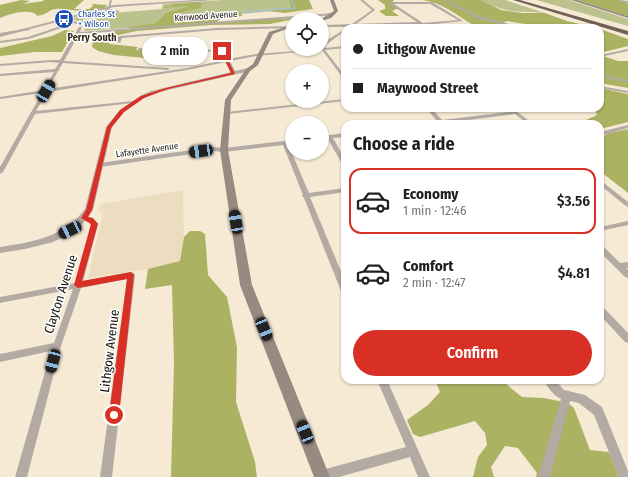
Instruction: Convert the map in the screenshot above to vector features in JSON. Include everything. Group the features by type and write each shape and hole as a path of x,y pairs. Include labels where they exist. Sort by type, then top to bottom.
{"highway":[{"path":"515,0 604,24"},
{"path":"522,0 626,30"},
{"path":"529,0 626,30"},
{"path":"604,24 626,30"}],"main road":[{"path":"329,16 334,14 336,8 332,0"},
{"path":"573,0 628,17"},
{"path":"285,28 271,33 256,65 248,70 228,100 224,150 246,285 322,477"}],"street":[{"path":"107,8 111,0"},
{"path":"0,35 29,29 107,8 164,2 213,0"},
{"path":"353,24 374,10 361,0"},
{"path":"445,0 476,16 507,24"},
{"path":"621,0 628,2"},
{"path":"396,24 422,24 461,21 429,3 391,3 422,24"},
{"path":"107,8 118,12"},
{"name":"Kenwood Avenue","path":"78,33 334,14"},
{"path":"1,170 82,25 65,19"},
{"path":"0,42 37,35 68,24"},
{"path":"329,26 341,25"},
{"path":"119,42 120,37 217,29 285,28"},
{"path":"0,35 29,29"},
{"path":"23,30 37,35"},
{"path":"329,40 341,32"},
{"path":"329,49 341,47"},
{"path":"139,49 222,51 226,61 234,73"},
{"path":"604,55 628,50"},
{"path":"0,98 180,70 261,55 285,53"},
{"path":"329,56 341,73"},
{"path":"0,65 52,61 180,70"},
{"path":"0,76 58,70"},
{"path":"0,250 37,244 53,239 70,230 84,218 89,210 109,127 118,115 133,102 153,92 248,70"},
{"path":"604,77 628,81"},
{"path":"604,87 628,90"},
{"path":"227,113 341,100"},
{"path":"33,113 133,102"},
{"path":"432,112 439,120"},
{"path":"462,120 516,112 526,120"},
{"path":"604,133 628,126"},
{"path":"341,136 330,137 341,157"},
{"name":"Lafayette Avenue","path":"100,166 213,149 224,150 285,142"},
{"path":"294,160 305,196 341,282"},
{"path":"604,185 628,205"},
{"path":"305,196 341,191"},
{"name":"Clayton Avenue","path":"21,477 57,346 78,285 94,224 91,220 84,218"},
{"path":"604,228 628,223"},
{"path":"604,252 628,275"},
{"path":"619,266 628,264"},
{"name":"Lithgow Avenue","path":"78,285 131,275 106,477"},
{"path":"0,300 78,285"},
{"path":"604,313 628,339"},
{"path":"0,358 57,346"},
{"path":"384,384 424,477"},
{"path":"552,384 556,390 566,397 581,399 598,411 625,477"},
{"path":"544,477 566,397"},
{"path":"322,477 412,451"}],"shaded area":[{"path":"183,190 184,237 180,261 148,269 88,278 103,212 98,213 100,204"}],"green space":[{"path":"21,0 30,1 23,4 44,1 43,0 84,0 74,9 89,9 93,6 92,4 107,5 103,9 90,12 56,9 36,16 37,15 33,13 24,12 14,13 0,18 0,5"},
{"path":"222,0 309,0 312,8 216,16 217,22 84,31 87,24 71,19 105,10 113,13 162,9 163,4"},
{"path":"290,0 309,0 313,9 285,13 268,11 291,8"},
{"path":"378,0 394,0 391,4 398,8 392,11 399,16 386,16 379,11 385,9 385,5"},
{"path":"422,0 481,0 501,10 523,13 545,13 580,24 525,24 507,21 501,24 472,24 455,13 429,1"},
{"path":"481,0 505,0 545,13 505,10"},
{"path":"536,0 569,0 628,19 628,26"},
{"path":"577,0 619,0 628,3 628,16"},
{"path":"201,3 201,8 180,13 179,16 192,22 202,20 202,17 241,13 242,16 221,18 217,22 285,18 285,21 270,24 211,25 137,31 109,37 108,42 110,44 138,47 136,50 148,50 145,54 165,57 160,61 114,55 98,51 92,47 93,40 107,33 127,29 165,27 127,28 153,24 159,21 166,13 191,6 161,8 172,4"},
{"path":"65,30 74,31 62,52 35,52 0,56 0,48 52,36"},
{"path":"604,30 628,39 628,46 604,52"},
{"path":"604,56 618,61 628,61 628,88 604,84"},
{"path":"604,89 628,94 628,122 604,128 604,120 586,120 597,115 596,112 604,112"},
{"path":"628,129 628,193 604,174 604,136 609,133"},
{"path":"190,231 200,231 205,234 208,275 227,297 237,347 236,402 255,462 257,477 171,477 174,362 172,285 145,289 148,269 180,261 184,237"},
{"path":"437,384 506,384 522,397 544,398 568,403 574,408 590,450 609,452 619,477 536,477 537,473 518,448 505,446 491,467 494,477 473,477 478,457 487,445 485,433 475,421 420,437 413,434 407,420 428,405 440,392"}],"waterway":[{"path":"244,12 295,8 292,0"}],"place":[{"name":"Charles St + Wilson","path":"64,19"}],"district":[{"name":"Perry South","path":"92,37"}],"route":[{"path":"114,415 131,275 78,285 94,224 91,220 84,218 89,210 109,127 122,111 133,102 153,92 234,73 226,61 222,51"}]}
